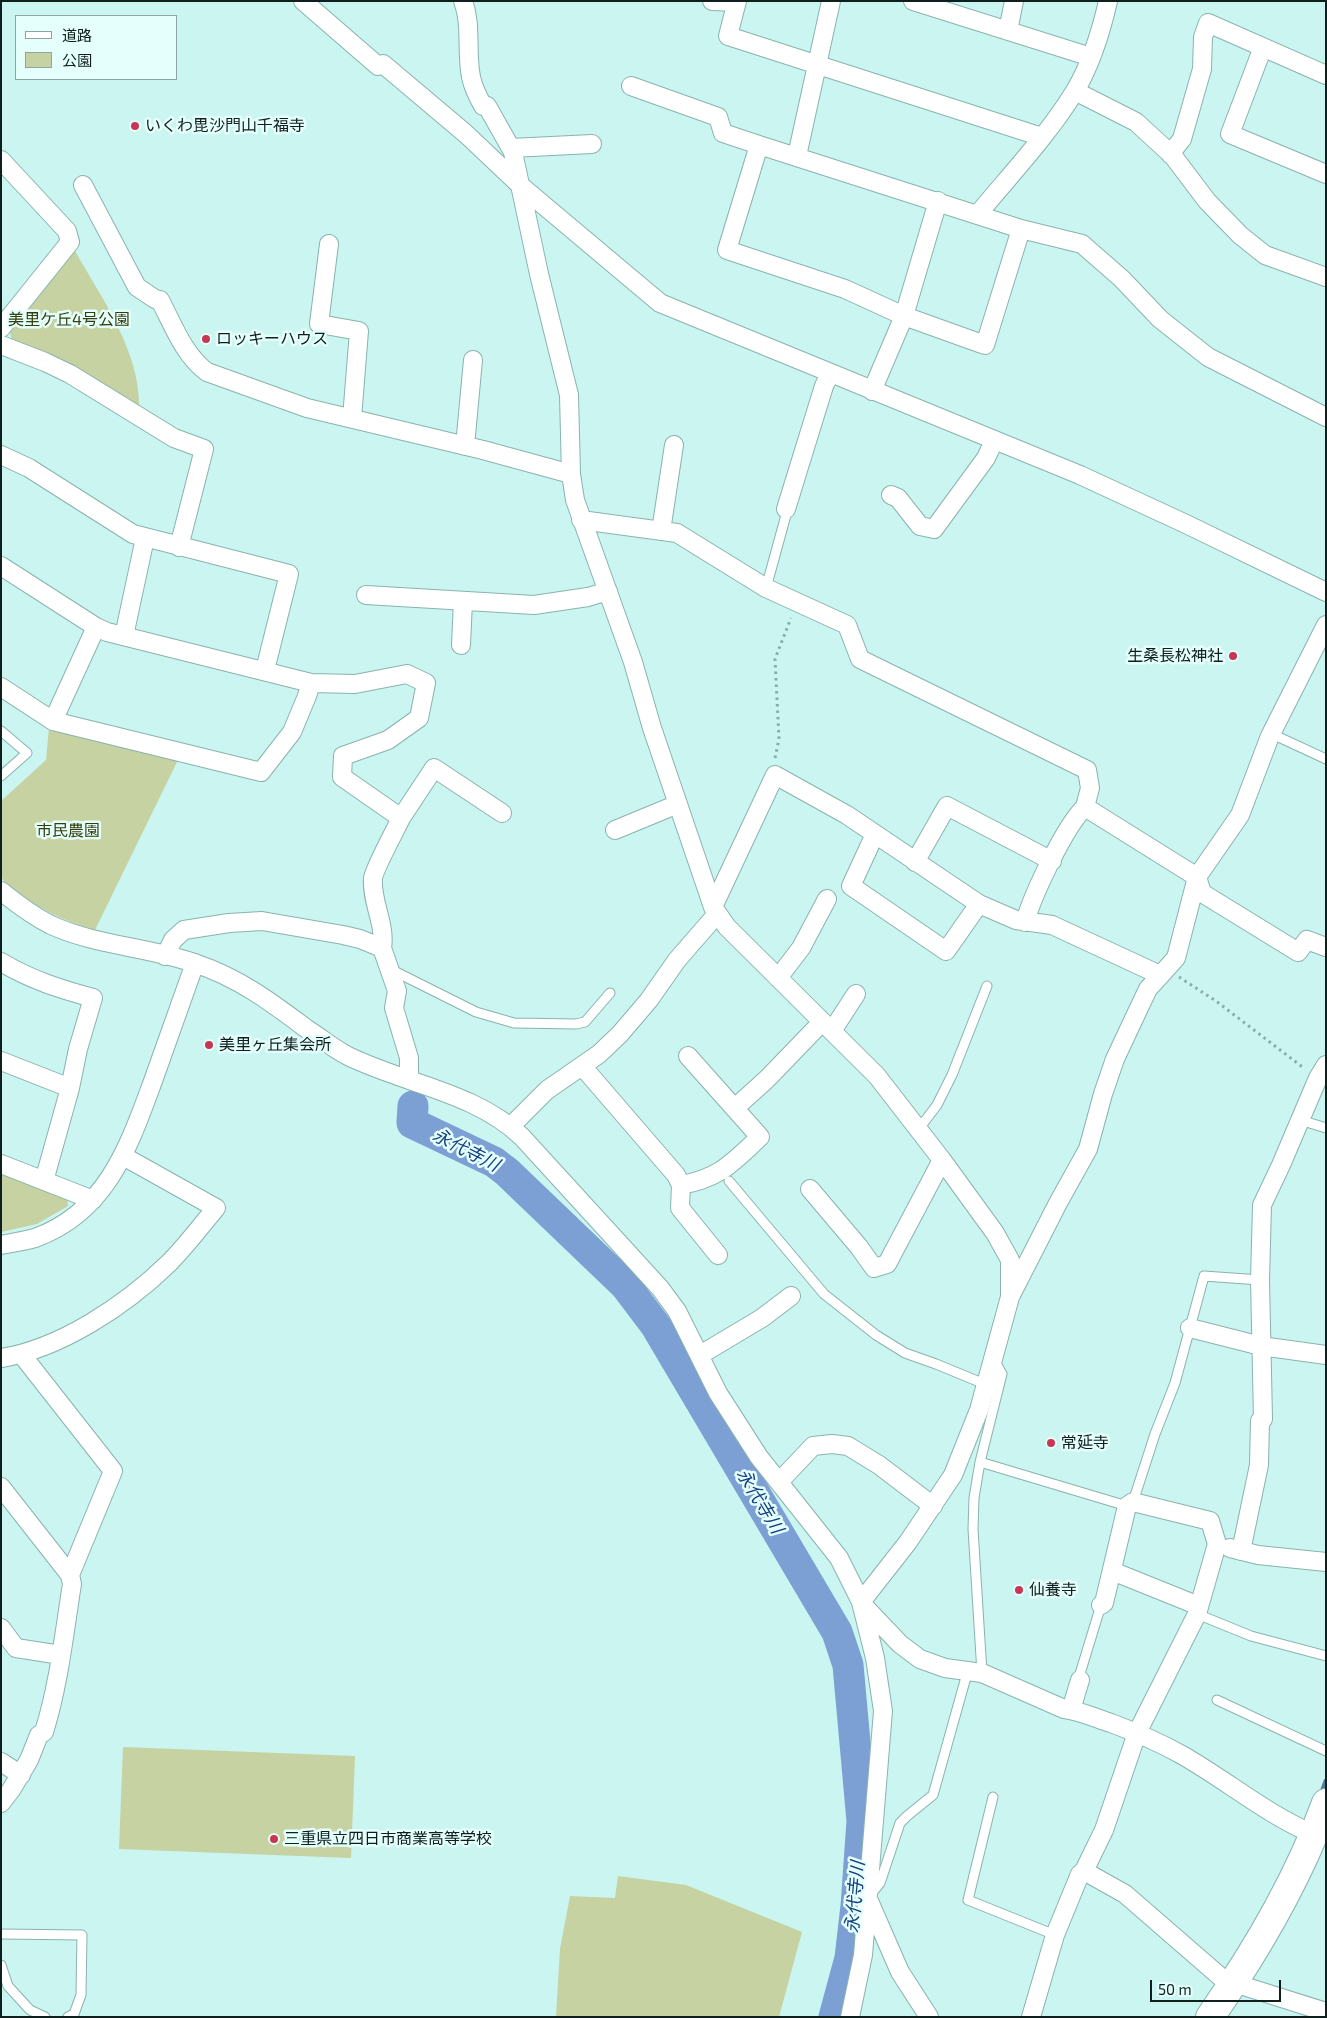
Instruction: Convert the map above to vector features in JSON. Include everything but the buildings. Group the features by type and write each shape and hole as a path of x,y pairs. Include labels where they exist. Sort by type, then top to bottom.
{"main road":[{"path":"1210,2017 1227,1982 1294,1880 1326,1803"}],"street":[{"path":"303,1 378,66 383,64 466,134 522,187 660,303 1089,479 1326,592"},
{"path":"712,1 737,2 728,36 1042,137"},
{"path":"797,156 831,1"},
{"path":"1008,31 1014,1"},
{"path":"978,214 1042,137 1075,91 1091,57 1108,1"},
{"path":"466,2 468,55 473,87 483,106 487,106 511,148 522,187 540,274 569,394 571,474 574,500 633,662 652,728 715,910 727,927 877,1076 942,1160 996,1234 1010,1260 1010,1296"},
{"path":"921,2 1091,57"},
{"path":"1170,154 1182,138 1202,69 1203,37 1208,23 1326,74"},
{"path":"1263,47 1230,134 1326,174"},
{"path":"632,86 718,117 723,133 1021,229 1082,244 1122,280 1160,320 1208,356 1326,417"},
{"path":"1075,91 1136,122 1170,154 1207,201 1240,235 1265,255 1326,277"},
{"path":"511,148 592,144"},
{"path":"759,145 727,250 845,289 904,316 985,345 1021,229"},
{"path":"1,328 70,242 67,231 3,165"},
{"path":"83,185 137,287 155,299 160,300 188,354 197,365 207,372 307,408 466,446 571,474"},
{"path":"872,391 904,316 938,201"},
{"path":"330,244 319,324 359,332 352,418"},
{"path":"1,346 70,374 174,438 204,449 179,547"},
{"path":"466,446 473,360"},
{"path":"786,509 824,386 830,374"},
{"path":"891,495 898,498 920,526 934,529 986,458 994,441"},
{"path":"661,531 674,445"},
{"path":"1,455 29,468 133,534 289,574 265,670"},
{"path":"581,520 677,534 766,588 847,624 860,659 1087,770 1090,788 1085,807 1076,816 1052,861 1030,906 1026,922"},
{"path":"124,636 146,538"},
{"path":"1,566 96,628 124,636 265,670 310,683 355,684 407,674 426,684 419,718 388,740 343,756 342,777 401,818"},
{"path":"366,595 534,605 608,591"},
{"path":"461,645 463,602"},
{"path":"861,1602 908,1542 956,1467 987,1385 1010,1296 1088,1149 1115,1059 1148,989 1176,958 1197,877 1240,815 1272,734 1326,625"},
{"path":"53,721 96,628"},
{"path":"1,687 53,721 261,772 292,732 307,696 310,683"},
{"path":"408,1080 409,1058 394,1008 398,992 382,948 382,925 374,887 374,876 401,818 434,768 502,813"},
{"path":"511,1126 547,1090 599,1054 620,1034 648,1000 715,910 775,776 839,810 979,904 1016,920 1052,925 1160,975"},
{"path":"615,830 678,804"},
{"path":"916,862 947,806 1052,861"},
{"path":"1085,807 1197,877 1202,893 1298,952 1307,940 1326,948"},
{"path":"875,834 851,886 946,951 979,904"},
{"path":"1,891 24,909 52,925 89,938 195,963 222,973 257,992 346,1055 476,1105 511,1126 660,1288 677,1311 718,1393 759,1457 839,1558 861,1602 875,1658 883,1711 863,1955 850,2017"},
{"path":"778,978 801,948 826,899"},
{"path":"165,956 173,940 184,930 229,923 262,921 343,934 382,948"},
{"path":"1,962 24,976 53,987 93,998 44,1181"},
{"path":"1,1245 34,1238 74,1216 93,1200 108,1182 134,1133 195,963"},
{"path":"736,1107 827,1027 856,994"},
{"path":"681,1185 701,1182 726,1168 760,1137 736,1107 688,1056"},
{"path":"1,1061 70,1088"},
{"path":"582,1066 676,1175 681,1185 680,1208 718,1255"},
{"path":"1241,1551 1259,1465 1260,1421 1263,1419 1260,1280 1262,1205 1322,1072"},
{"path":"1,1358 22,1355 81,1328 139,1290 182,1250 216,1208 123,1156"},
{"path":"810,1189 859,1247 874,1268 887,1264 942,1160"},
{"path":"1,1164 93,1200"},
{"path":"700,1356 762,1318 790,1296"},
{"path":"1190,1328 1261,1346 1326,1355"},
{"path":"22,1355 112,1471 70,1575"},
{"path":"779,1482 813,1446 832,1444 848,1446 879,1465 932,1506"},
{"path":"1,1487 70,1575 72,1584 53,1700 44,1732 39,1735 20,1775 1,1803"},
{"path":"1031,2017 1055,1935 1080,1874 1084,1871 1104,1830 1137,1733 1198,1610 1217,1544 1210,1521 1130,1504 1104,1603 1101,1605"},
{"path":"1217,1544 1258,1555 1326,1562"},
{"path":"1112,1571 1198,1610"},
{"path":"861,1602 900,1644 912,1654 935,1666 975,1672 1064,1709 1078,1711 1137,1733 1183,1755 1243,1795 1299,1828 1313,1834"},
{"path":"1,1628 16,1648 61,1655"},
{"path":"1071,1710 1080,1680"},
{"path":"1,1762 20,1775"},
{"path":"1084,1871 1125,1894 1227,1982 1326,2012"},
{"path":"868,1898 900,1972 929,2017"}],"lane":[{"path":"766,588 786,509"},
{"path":"1,731 28,753 1,776"},
{"path":"1272,734 1326,759"},
{"path":"390,968 476,1012 514,1023 576,1024 585,1022 610,993"},
{"path":"918,1130 937,1105 952,1075 987,986"},
{"path":"1300,1120 1326,1128"},
{"path":"729,1182 824,1294 861,1323 905,1353 987,1385"},
{"path":"980,1462 1130,1504 1175,1383 1204,1276 1260,1280"},
{"path":"868,1898 880,1883 900,1823 933,1795 975,1672 974,1498 980,1462 1002,1374 994,1360"},
{"path":"1080,1680 1079,1677 1101,1605"},
{"path":"1198,1610 1251,1636 1326,1656"},
{"path":"1217,1700 1325,1750"},
{"path":"993,1796 968,1900 1055,1935"},
{"path":"1,1934 82,1936 81,1995 74,2014 68,2017"},
{"path":"1,1965 8,1986 30,2010 45,2017"}],"path":[{"path":"775,776 772,765 777,753 778,739 775,659 797,601"},
{"path":"1178,977 1322,1072"}],"green space":[{"name":"美里ケ丘4号公園","path":"75,251 107,306 126,345 138,385 139,406 75,368 12,341 10,332"},
{"name":"市民農園","path":"49,728 178,760 95,930 45,910 22,896 1,878 1,801 46,760"},
{"path":"1,1171 67,1197 68,1206 37,1224 1,1232"},
{"path":"123,1747 355,1756 351,1858 119,1849"},
{"path":"618,1876 686,1885 802,1932 779,2017 556,2017 560,1949 570,1896 615,1898"}],"waterway":[{"name":"永代寺川","path":"413,1106 412,1123 494,1162 507,1172 625,1285 656,1326 837,1632 848,1665 862,1821 850,1958 834,2017"},
{"path":"1321,1795 1326,1781"}],"place":[{"name":"いくわ毘沙門山千福寺","path":"135,126"},
{"name":"ロッキーハウス","path":"206,339"},
{"name":"生桑長松神社","path":"1233,656"},
{"name":"美里ヶ丘集会所","path":"209,1045"},
{"name":"常延寺","path":"1051,1443"},
{"name":"仙養寺","path":"1019,1590"},
{"name":"三重県立四日市商業高等学校","path":"274,1839"}]}
